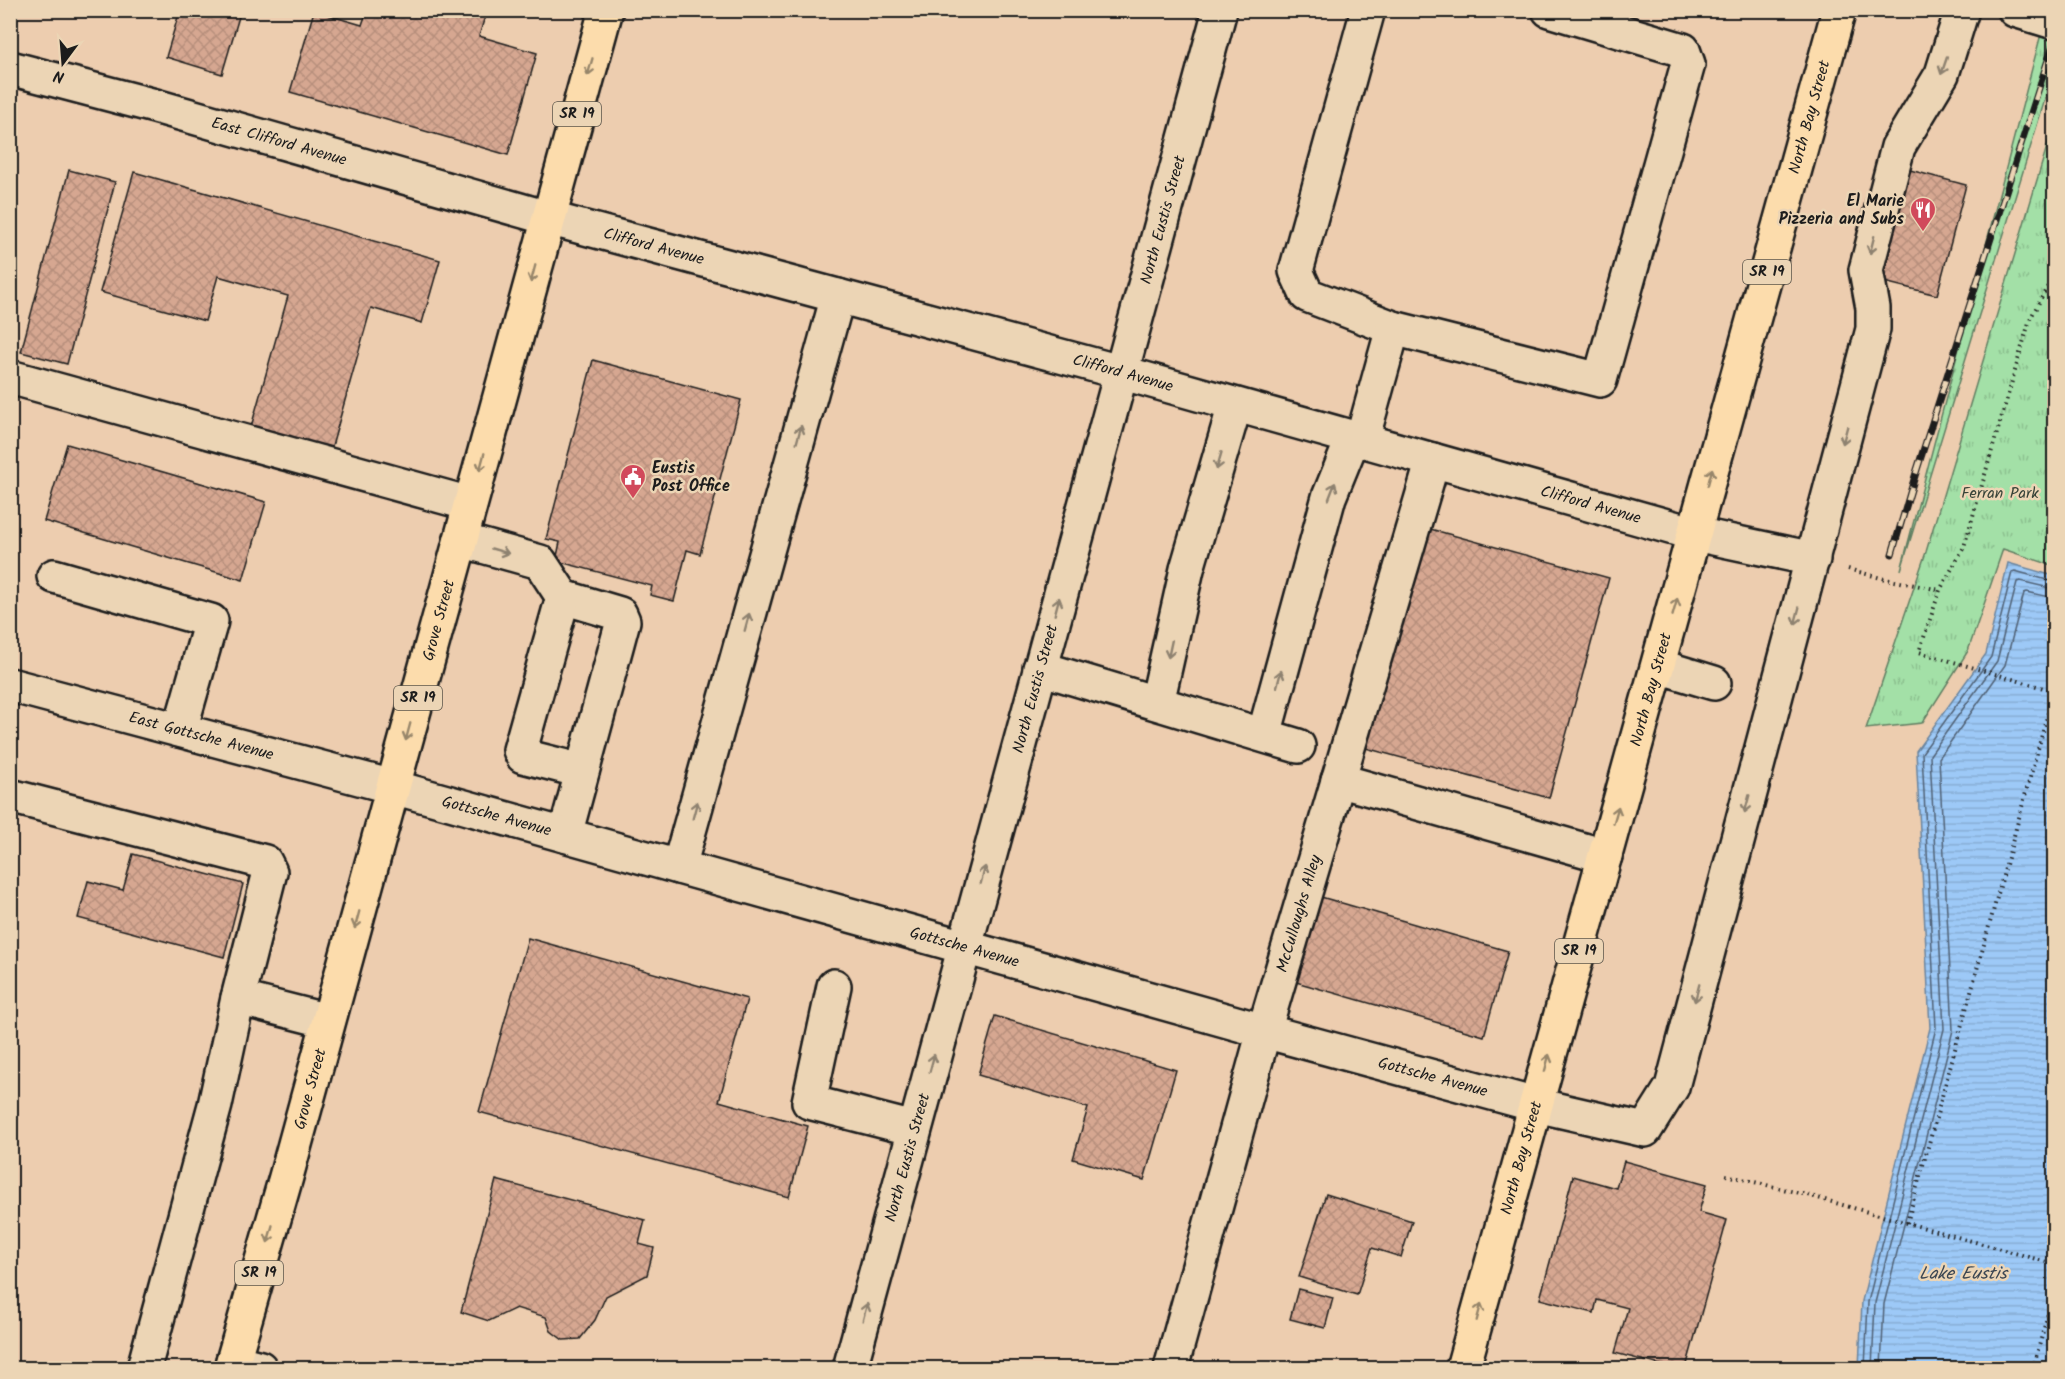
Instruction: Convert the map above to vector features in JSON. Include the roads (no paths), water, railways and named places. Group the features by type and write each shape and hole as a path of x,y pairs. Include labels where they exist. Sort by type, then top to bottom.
{"main road":[{"name":"Grove Street","path":"241,1366 328,1021 606,10"},
{"name":"North Bay Street","path":"1463,1368 1839,10"}],"street":[{"name":"North Eustis Street","path":"850,1368 1220,10"},
{"path":"1368,10 1296,271 1307,295 1393,328 1600,380 1688,64 1683,50 1548,10"},
{"path":"1812,559 1873,329 1873,308 1866,270 1898,147 1942,74 1962,10"},
{"path":"2015,10 2055,22"},
{"name":"East Clifford Avenue","path":"10,68 155,106 548,218"},
{"name":"Clifford Avenue","path":"548,218 1120,372 1695,534 1812,559"},
{"path":"680,867 838,296"},
{"path":"1264,735 1329,497 1358,439 1393,328"},
{"path":"10,377 470,504"},
{"path":"1157,703 1188,569 1235,405"},
{"name":"McCulloughs Alley","path":"1171,1368 1263,1031 1433,460"},
{"path":"461,540 540,562 563,597 620,614 623,621 565,835"},
{"name":"Gottsche Avenue","path":"393,787 1263,1031 1536,1105 1645,1130 1672,1087 1812,559"},
{"path":"54,576 211,621 180,730"},
{"path":"563,597 520,750 523,756 582,771"},
{"path":"1658,666 1714,683"},
{"path":"1040,668 1298,746"},
{"name":"East Gottsche Avenue","path":"10,685 393,787"},
{"path":"1338,780 1605,856"},
{"path":"10,796 265,862 270,872 238,999 215,1106 144,1368"},
{"path":"834,986 809,1102 914,1129"},
{"path":"238,999 328,1021"}],"water":[{"name":"Lake Eustis","path":"2008,563 2054,576 2054,1368 1859,1368 1862,1301 1930,1028 1916,751 1986,654"}],"railway":[{"path":"1892,554 2054,41"}],"place":[{"name":"El Marie Pizzeria and Subs","path":"1923,233"},
{"name":"Eustis Post Office","path":"633,500"}],"park label":[{"name":"Ferran Park","path":"2000,493"}]}
